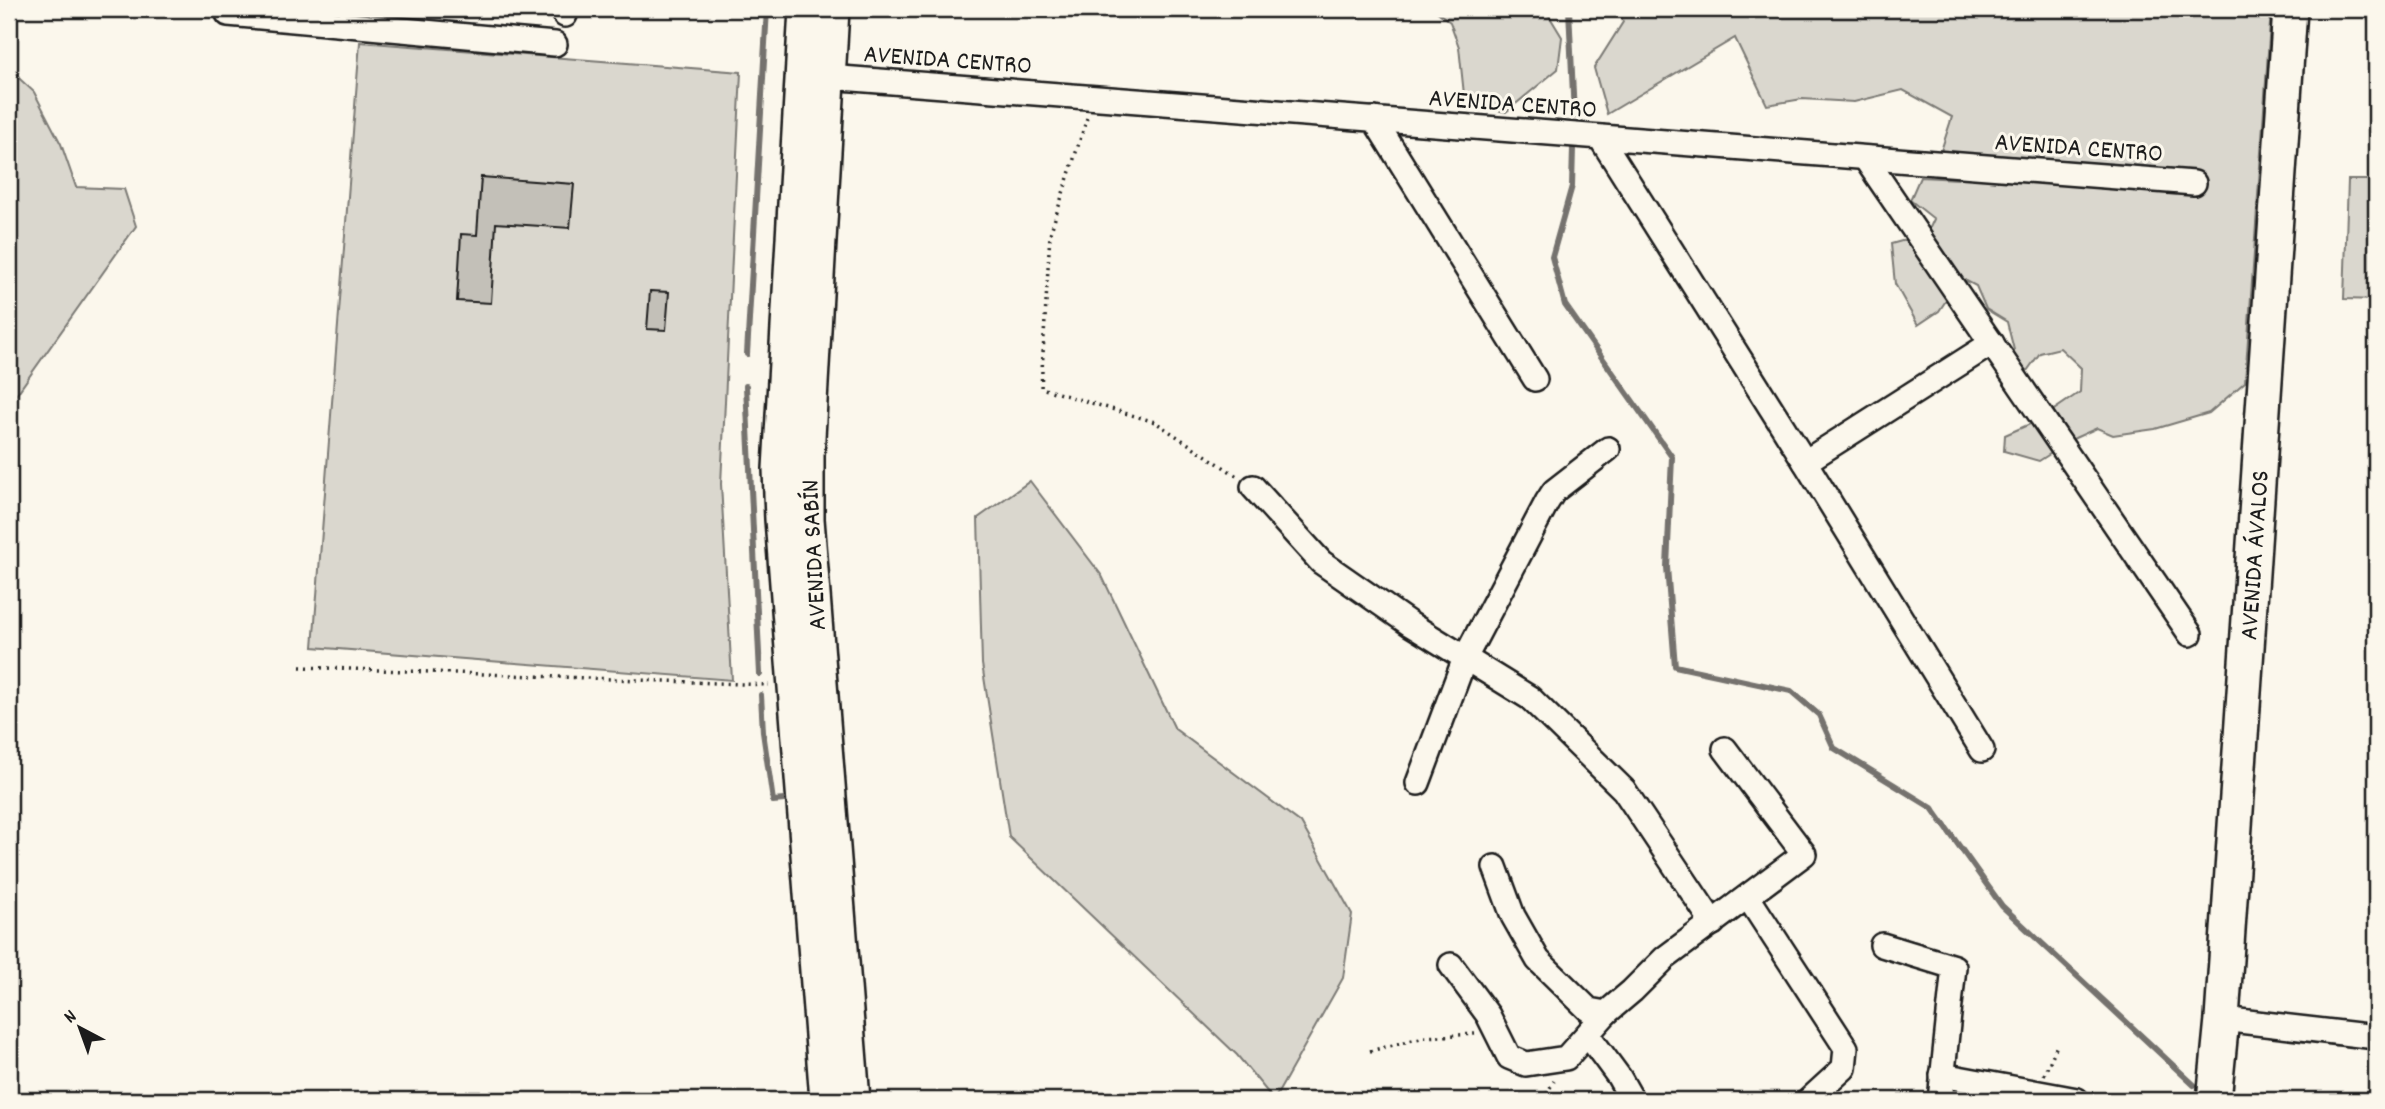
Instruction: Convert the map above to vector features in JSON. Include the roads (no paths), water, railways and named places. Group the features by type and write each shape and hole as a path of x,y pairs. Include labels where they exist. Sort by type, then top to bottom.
{"main road":[{"name":"AVENIDA SABÍN","path":"806,9 780,469 827,1100"},
{"name":"AVENIDA SABÍN","path":"832,9 807,455 807,519 853,1100"},
{"name":"AVENIDA ÁVALOS","path":"2214,1100 2222,1019 2290,9"}],"street":[{"path":"228,12 388,18 555,44"},
{"name":"AVENIDA CENTRO","path":"828,77 2194,183"},
{"path":"1374,119 1535,379"},
{"path":"1600,137 1805,462 1982,751"},
{"path":"1865,158 2190,634"},
{"path":"1805,462 1992,343"},
{"path":"1418,783 1465,658 1554,491 1608,449"},
{"path":"1253,487 1321,562 1410,624 1530,698 1624,790 1713,923"},
{"path":"1451,965 1488,1015 1509,1057 1525,1064 1566,1058 1606,1013 1665,958 1804,854 1725,749"},
{"path":"1495,867 1513,916 1538,960 1589,1010 1606,1013"},
{"path":"1748,897 1846,1048 1843,1068 1809,1100"},
{"path":"1882,945 1954,967 1940,1100"},
{"path":"2222,1019 2376,1037"},
{"path":"1588,1035 1619,1077 1632,1100"},
{"path":"1942,1075 2077,1100"}],"waterway":[{"path":"747,354 767,9"},
{"path":"1569,9 1574,116"},
{"path":"1573,148 1572,186 1552,257 1565,305 1672,457 1667,567 1675,666 1791,691 1819,715 1834,748 1932,808 2002,906 2194,1085"},
{"path":"746,386 760,674"},
{"path":"761,695 763,732 773,801 784,800"}]}
